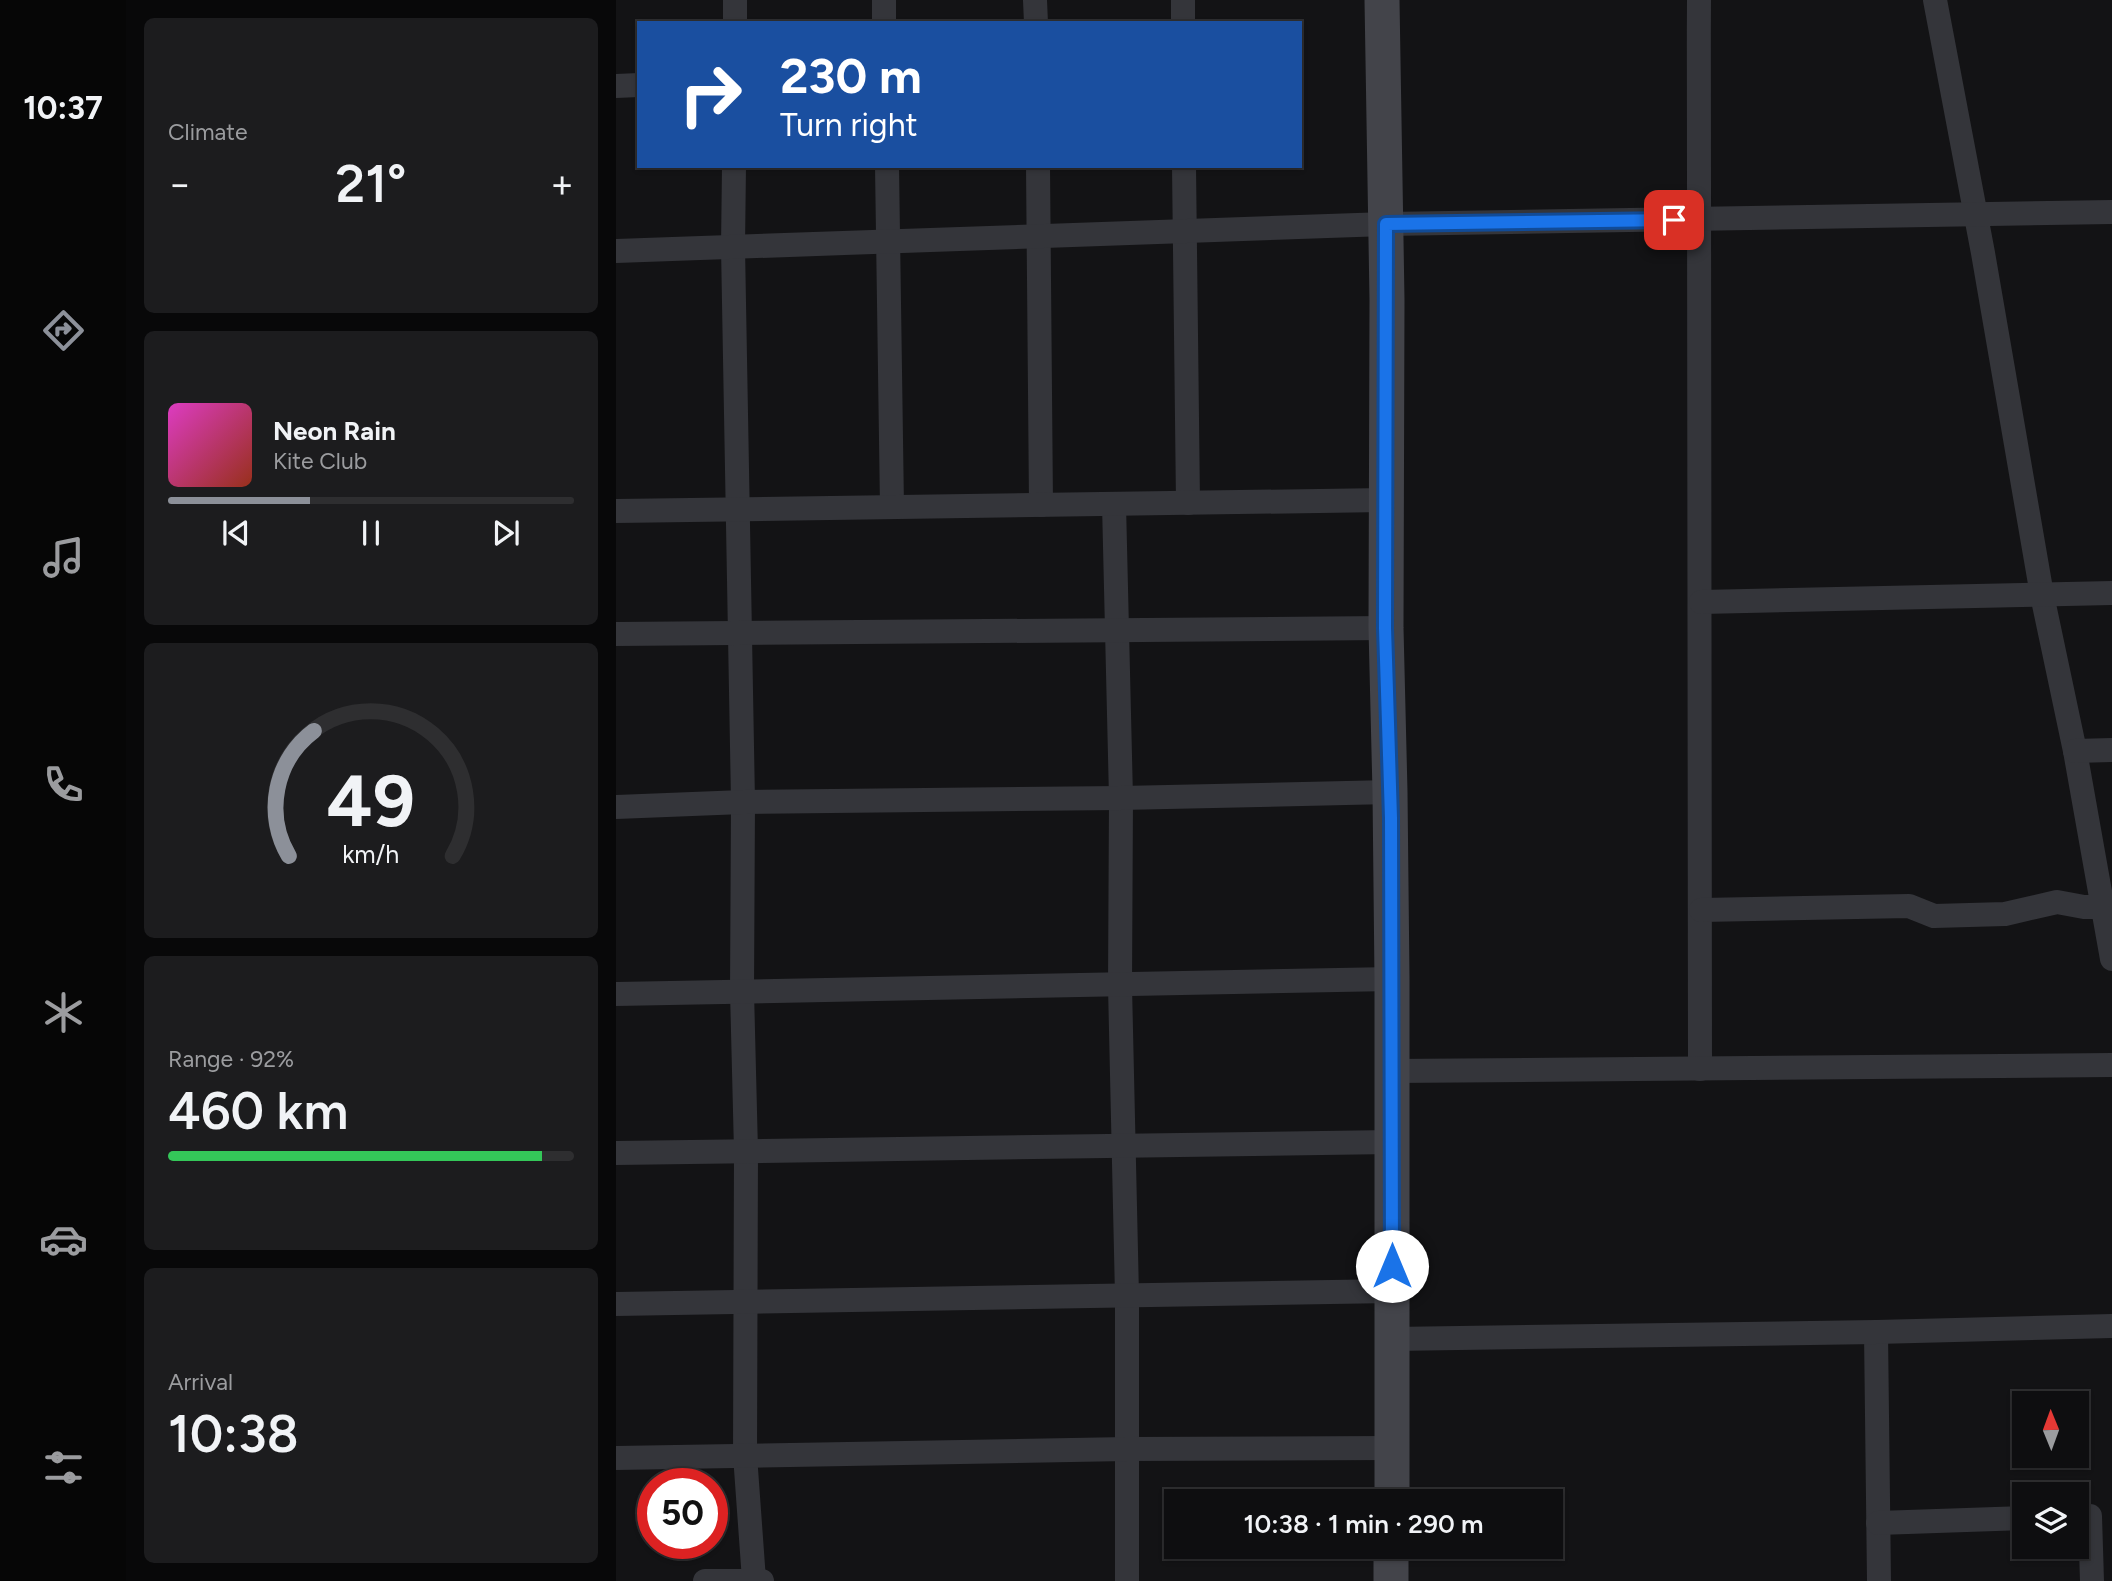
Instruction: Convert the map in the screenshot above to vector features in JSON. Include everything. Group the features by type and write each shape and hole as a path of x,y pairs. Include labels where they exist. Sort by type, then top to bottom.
{"main road":[{"path":"1382,0 1386,224 1385,628 1392,979 1392,1489"},
{"path":"1391,1559 1391,1581"}],"street":[{"path":"735,0 735,21"},
{"path":"884,0 884,21"},
{"path":"1035,0 1036,21"},
{"path":"1183,0 1183,21"},
{"path":"1699,0 1700,1069"},
{"path":"1935,0 1983,253 2042,595 2107,907 2112,959"},
{"path":"616,86 637,85"},
{"path":"734,168 746,1151 745,1455 754,1580"},
{"path":"887,168 892,507"},
{"path":"1038,168 1041,505"},
{"path":"1184,168 1188,503"},
{"path":"616,251 1386,224 2112,212"},
{"path":"616,511 1385,500"},
{"path":"1114,504 1121,798 1120,986 1127,1296 1127,1581"},
{"path":"1701,602 2112,593"},
{"path":"616,634 1385,628"},
{"path":"2075,751 2112,750"},
{"path":"616,807 743,802 1390,792"},
{"path":"1701,910 1909,906 1934,916 2005,914 2057,902 2107,907"},
{"path":"616,994 1392,979"},
{"path":"1392,1070 2112,1065"},
{"path":"616,1153 1392,1142"},
{"path":"616,1304 1392,1291"},
{"path":"1392,1339 2112,1326"},
{"path":"1876,1332 1879,1581"},
{"path":"616,1458 1127,1449 1392,1448"},
{"path":"2092,1581 2093,1516"},
{"path":"1878,1523 2012,1518"},
{"path":"705,1581 762,1581"}],"route":[{"path":"1392,1266 1391,818 1385,628 1386,224 1674,220"}]}
